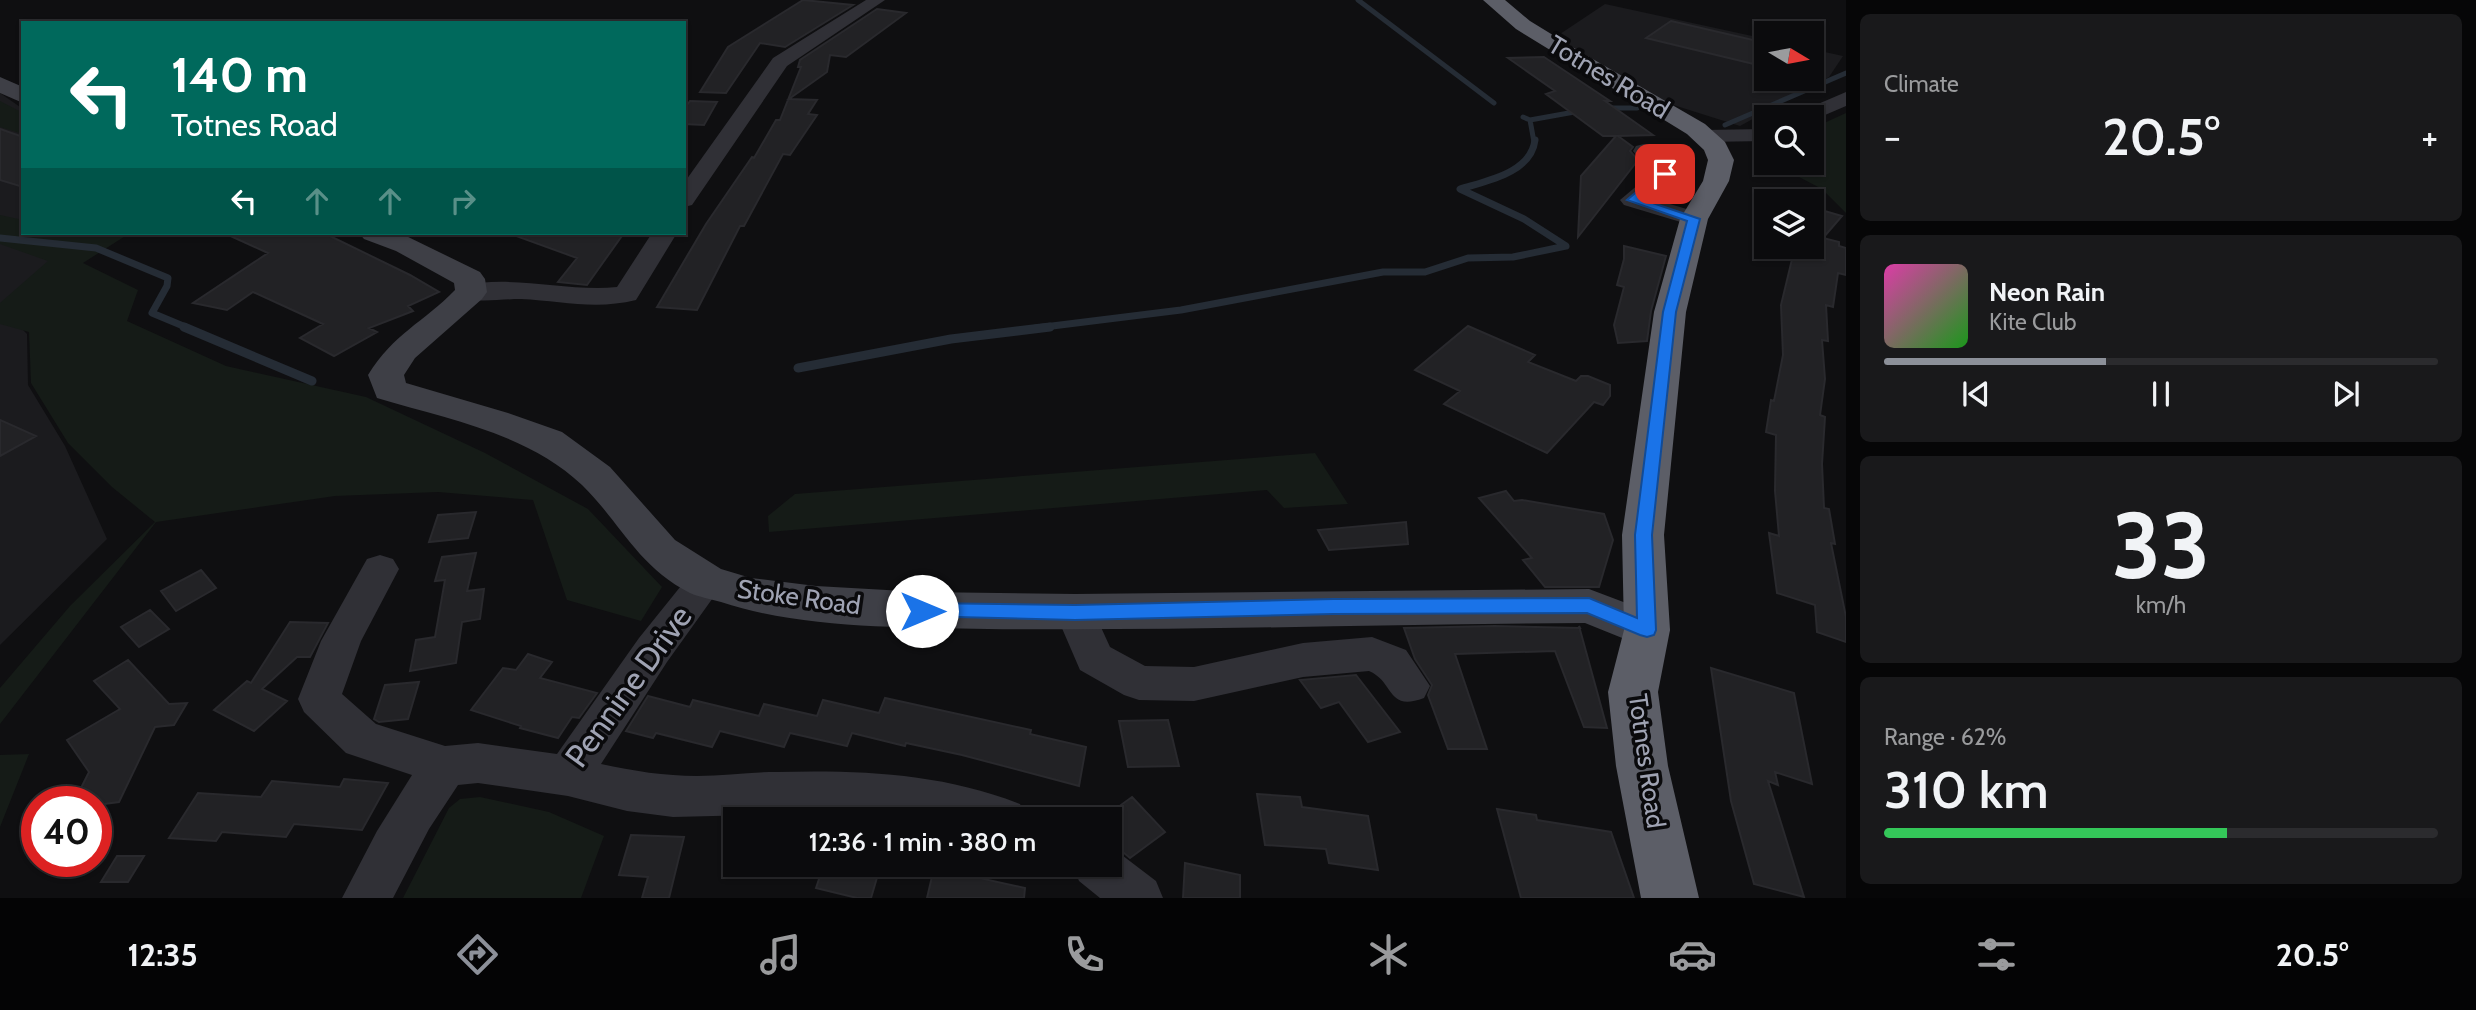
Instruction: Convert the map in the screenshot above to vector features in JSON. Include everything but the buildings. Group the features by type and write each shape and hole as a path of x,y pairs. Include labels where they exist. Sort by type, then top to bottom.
{"highway":[{"name":"Totnes Road","path":"1493,0 1524,25 1571,56 1704,136 1716,147 1721,160 1716,181 1694,219 1670,312 1643,535 1647,630 1633,692 1642,766 1670,898"}],"street":[{"path":"686,198 780,62 877,0"},
{"path":"0,84 21,95"},
{"path":"1824,107 1846,97"},
{"path":"1704,136 1754,135"},
{"path":"1644,151 1665,174 1632,200 1694,219"},
{"path":"379,235 406,245 469,279 471,292 522,291 590,298 626,294 663,235"},
{"name":"Stoke Road","path":"471,292 458,307 420,334 393,360 386,375 390,390 495,421 549,441 596,476 660,551 706,581 751,595 922,611 1075,612 1589,606 1647,630"},
{"path":"367,898 422,796 445,766 362,740 319,699 341,641 380,569"},
{"name":"Pennine Drive","path":"445,766 478,763 568,776 653,650 706,581"},
{"path":"1075,612 1096,659 1139,683 1194,684 1303,660 1372,654 1391,662 1409,686"},
{"path":"568,776 622,790 687,797 768,793 883,793 961,807"},
{"path":"1112,877 1138,898"}],"shaded area":[{"path":"1605,4 1754,36 1754,91 1804,91 1778,105 1754,105 1754,118 1740,126 1667,103 1554,38"},
{"path":"1824,52 1843,56 1829,77 1824,80"},
{"path":"0,93 21,108 21,235 104,235 9,316 27,334 28,385 65,446 107,539 0,645"},
{"path":"0,101 21,112 21,133 0,127"},
{"path":"1846,113 1846,213 1824,189 1795,175 1824,175 1824,123"},
{"path":"0,215 21,220 21,235 127,235 83,263 138,290 127,321 226,366 366,397 485,453 588,509 662,587 641,621 567,600 533,500 438,492 335,496 156,522 0,724 0,688 70,606 155,522 112,487 68,443 31,383 29,332 0,324 0,303 48,261 0,244"},
{"path":"1315,453 1348,504 1284,508 1267,490 769,532 768,516 795,494"},
{"path":"29,754 0,827 0,755"},
{"path":"480,797 549,812 604,836 581,898 403,898 449,808 460,799"}],"waterway":[{"path":"1358,0 1494,103"},
{"path":"1725,125 1846,73"},
{"path":"1604,108 1637,108"},
{"path":"1530,120 1580,111"},
{"path":"1523,117 1530,120"},
{"path":"1530,120 1534,142"},
{"path":"1036,328 1181,310 1383,272 1425,272 1468,258 1513,257 1566,246 1524,219 1460,189 1494,179 1516,168 1532,151 1535,140"},
{"path":"0,238 96,248 168,278 167,286 152,313 188,328"},
{"path":"184,327 312,381"},
{"path":"798,368 951,339 1050,327"}],"route":[{"path":"922,611 1075,612 1589,606 1647,630 1643,535 1670,312 1694,219 1632,200 1665,174"}]}
